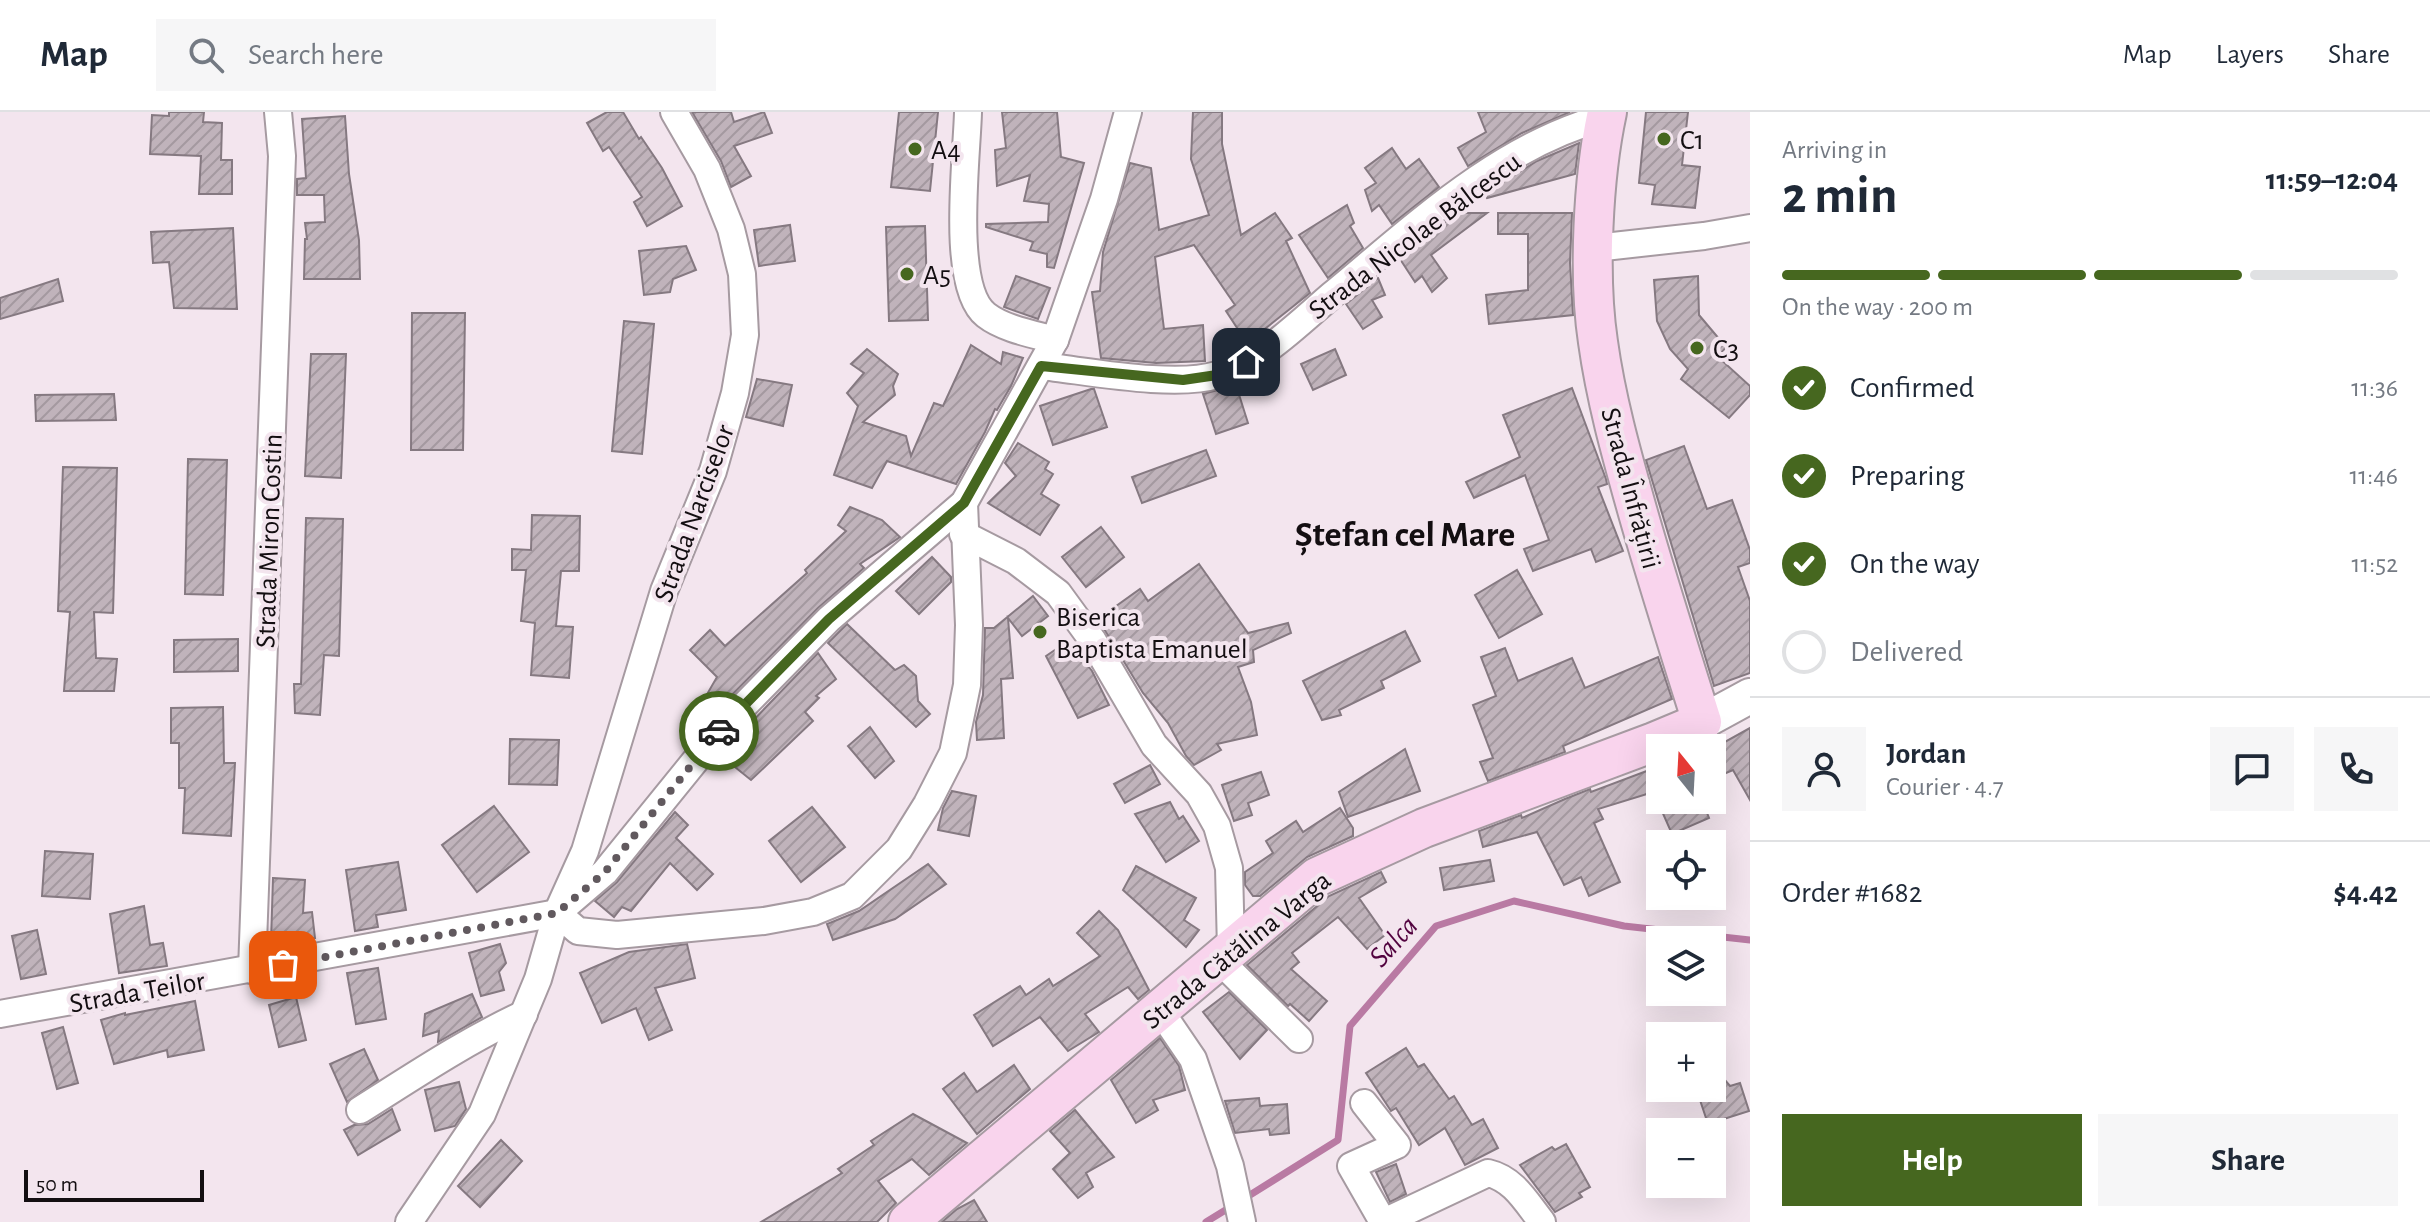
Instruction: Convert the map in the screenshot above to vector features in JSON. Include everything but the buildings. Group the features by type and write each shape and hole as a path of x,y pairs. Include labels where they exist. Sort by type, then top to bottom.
{"main road":[{"name":"Strada Înfrățirii","path":"1606,114 1596,197 1594,298 1597,339 1615,431 1667,614 1702,722"},
{"name":"Strada Cătălina Varga","path":"908,1222 1317,877 1424,828 1702,722"}],"street":[{"name":"Strada Miron Costin","path":"252,970 282,156 278,112"},
{"name":"Strada Narciselor","path":"409,1222 482,1114 538,979 557,913 585,851 664,591 713,471 735,393 745,335 742,274 731,229 707,169 674,112"},
{"path":"968,112 962,248 966,279 974,303 995,320 1055,340"},
{"path":"964,503 969,625 967,685 953,753 899,849 852,896 813,912 764,921 617,935 578,931 557,913 605,872 721,729 818,630 964,503 1055,340 1104,199 1128,112"},
{"name":"Strada Nicolae Bălcescu","path":"1041,366 1183,380 1217,375 1246,362 1285,334 1398,239 1481,177 1538,142 1606,114"},
{"path":"1595,248 1750,228"},
{"path":"963,534 1016,561 1058,593 1093,641 1154,745 1199,794 1217,826 1229,868 1225,955 1299,1039"},
{"path":"1702,722 1750,696"},
{"name":"Strada Teilor","path":"0,1014 557,913"},
{"path":"1159,1009 1193,1059 1230,1166 1242,1222"},
{"path":"360,1110 454,1050 524,1014"},
{"path":"1364,1103 1397,1145 1351,1166 1384,1222 1488,1173 1502,1176 1542,1222"}],"waterway":[{"name":"Salca","path":"1242,1200 1338,1140 1350,1026 1436,926 1514,901 1624,926 1750,940"},
{"name":"Salca","path":"1206,1222 1232,1206"}],"way so far":[{"path":"283,965 557,913 605,872 719,731"}],"place":[{"name":"C1","path":"1664,139"},
{"name":"A4","path":"915,149"},
{"name":"A5","path":"907,274"},
{"name":"C3","path":"1697,348"},
{"name":"Biserica Baptista Emanuel","path":"1040,632"}],"district":[{"name":"Ștefan cel Mare","path":"1405,533"}],"route":[{"path":"719,731 829,619 964,503 1041,366 1183,380 1217,375 1246,362"}]}
